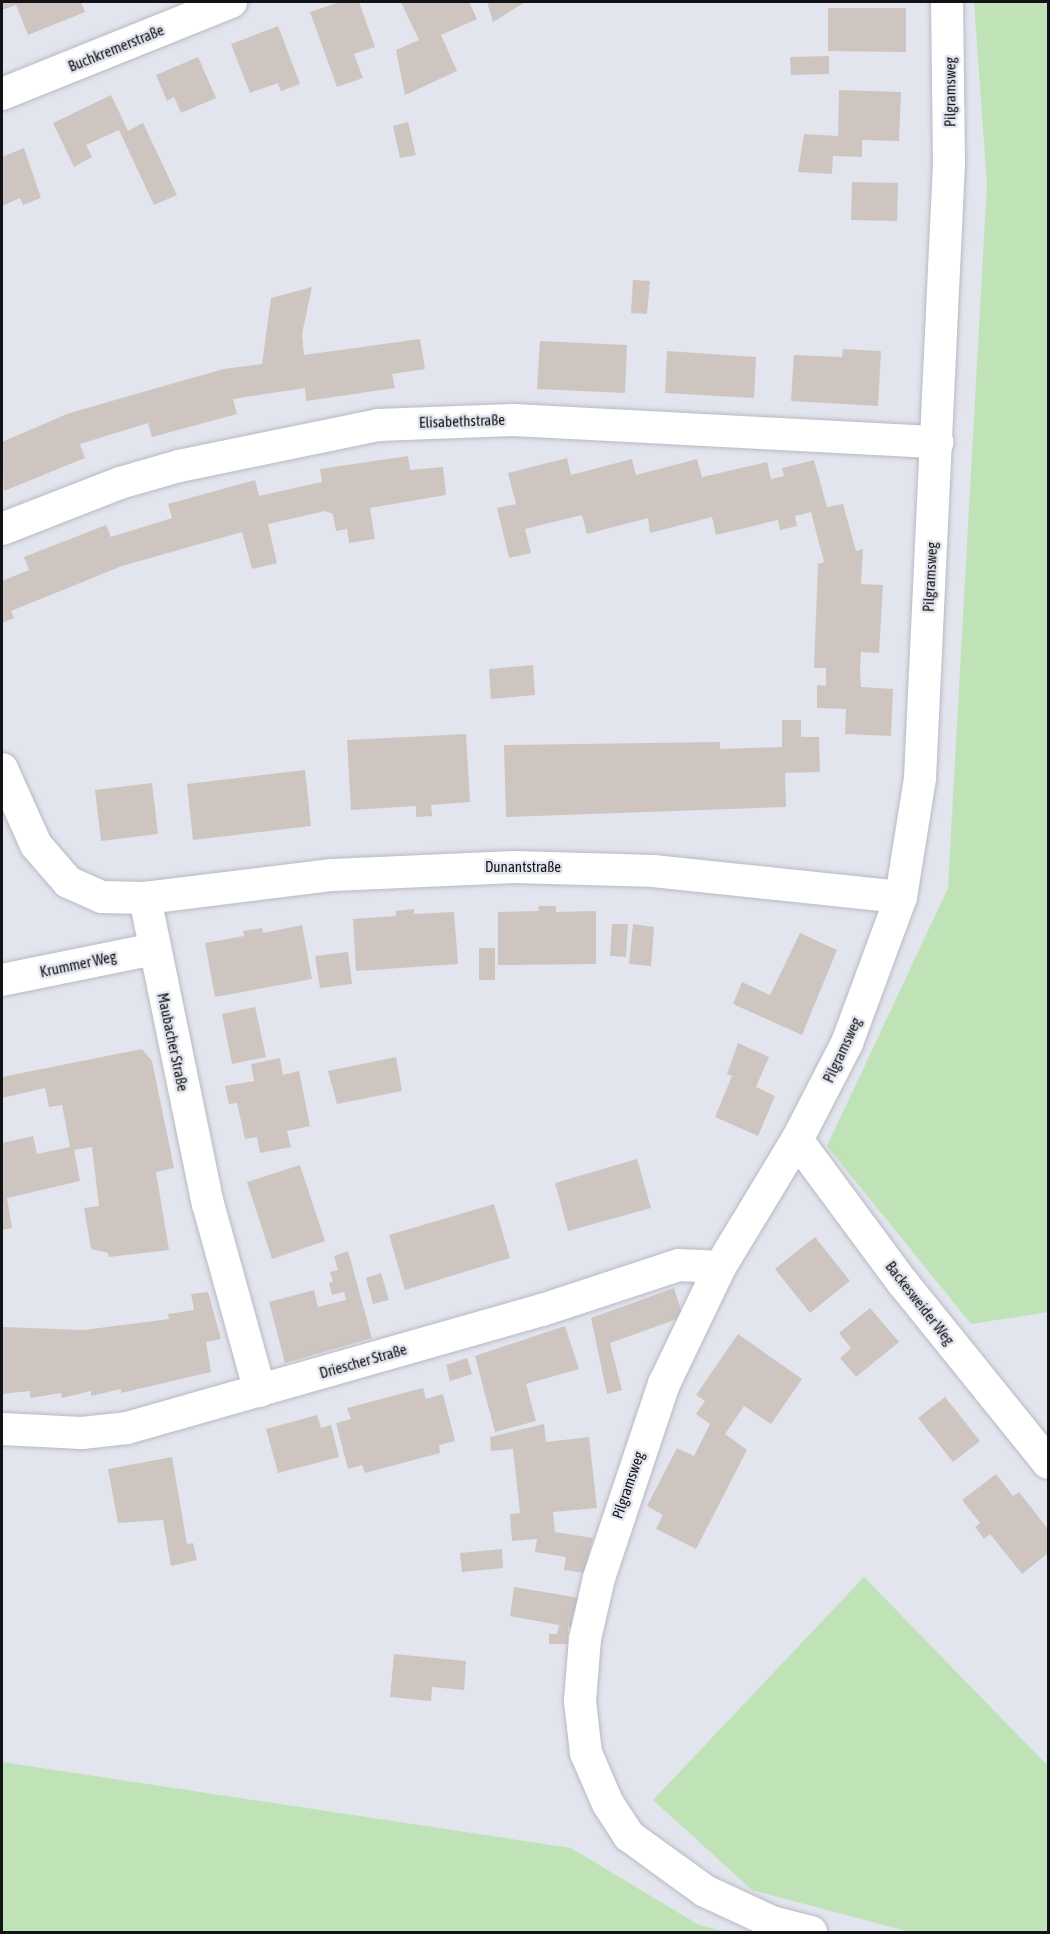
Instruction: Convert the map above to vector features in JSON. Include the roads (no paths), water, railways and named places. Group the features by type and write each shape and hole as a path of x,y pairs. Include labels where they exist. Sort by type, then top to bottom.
{"street":[{"name":"Buchkremerstraße","path":"2,94 231,2"},
{"name":"Pilgramsweg","path":"811,1932 774,1923 705,1891 664,1865 629,1836 608,1804 586,1753 580,1701 585,1639 602,1567 663,1384 720,1267 797,1140 847,1043 901,897 920,778 949,163 947,2"},
{"name":"Elisabethstraße","path":"2,529 170,469 378,425 513,420 937,442"},
{"path":"2,769 36,845 68,882 102,897 145,898"},
{"name":"Dunantstraße","path":"145,898 333,875 514,867 653,871 901,897"},
{"name":"Maubacher Straße","path":"145,898 208,1204 260,1390"},
{"name":"Krummer Weg","path":"2,980 154,949"},
{"name":"Backesweider Weg","path":"797,1140 903,1283 1048,1463"},
{"name":"Driescher Straße","path":"2,1429 82,1433 127,1428 542,1311 679,1265 720,1267"}]}
